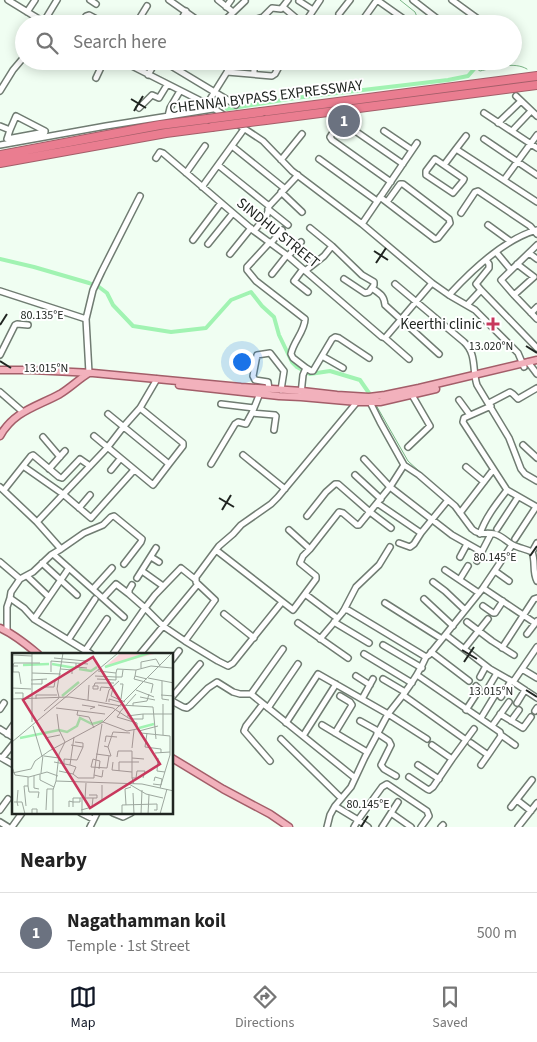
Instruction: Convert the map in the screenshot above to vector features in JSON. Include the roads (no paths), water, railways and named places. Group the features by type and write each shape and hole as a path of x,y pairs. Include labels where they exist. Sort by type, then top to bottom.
{"highway":[{"name":"CHENNAI BYPASS EXPRESSWAY","path":"0,155 160,125 537,76"},
{"name":"CHENNAI BYPASS EXPRESSWAY","path":"0,163 166,133 537,85"}],"main road":[{"path":"260,391 269,389 281,390 357,402 530,364"},
{"path":"0,370 34,370 86,374 260,391 279,396 302,394 337,395 380,402 475,377"},
{"path":"0,436 13,418 61,393 86,374"},
{"path":"3,630 37,653"},
{"path":"174,759 223,789 270,814 289,827"}],"street":[{"path":"9,0 32,15"},
{"path":"28,12 35,0"},
{"path":"49,15 57,0"},
{"path":"90,0 96,4"},
{"path":"169,0 192,15"},
{"path":"218,0 233,12"},
{"path":"226,7 231,0"},
{"path":"264,15 272,8 278,9 283,7 288,0"},
{"path":"300,0 312,10"},
{"path":"309,15 320,0"},
{"path":"339,14 350,0"},
{"path":"366,15 377,0 398,15"},
{"path":"413,0 432,15"},
{"path":"452,0 473,15"},
{"path":"230,15 245,1"},
{"path":"142,15 147,6"},
{"path":"283,7 292,15"},
{"path":"184,15 186,11"},
{"path":"0,91 15,69"},
{"path":"96,78 100,70"},
{"path":"139,70 207,104 262,141 298,175 362,224 432,283 475,310 530,364 537,374"},
{"path":"148,75 151,70"},
{"path":"178,70 236,105"},
{"path":"207,104 227,72 274,75 277,70"},
{"path":"139,108 150,96 160,98 167,85"},
{"path":"168,116 168,110 180,91"},
{"path":"498,123 519,98 537,116"},
{"path":"0,145 214,109"},
{"path":"512,131 530,110"},
{"path":"484,113 537,148"},
{"path":"0,140 45,132 16,116 7,138"},
{"path":"390,182 332,140 330,137 339,123 362,135 403,164"},
{"path":"0,126 10,130"},
{"path":"202,187 244,129"},
{"path":"384,131 412,150"},
{"path":"281,160 302,134"},
{"path":"504,180 537,135"},
{"path":"444,165 466,136"},
{"path":"484,139 537,175"},
{"path":"362,224 417,143"},
{"path":"186,173 205,146"},
{"path":"232,146 283,190 302,212"},
{"path":"456,149 537,202"},
{"name":"SINDHU STREET","path":"156,158 161,152 409,358"},
{"path":"319,159 379,199 387,202 435,239 438,238 450,222 449,219 403,184 400,184 387,202"},
{"path":"434,160 444,165 464,179 453,194 426,175 426,171 434,160"},
{"path":"218,165 288,225"},
{"path":"230,254 267,215 269,207 298,175"},
{"path":"461,213 475,192 478,191 536,231"},
{"path":"86,374 86,319 93,290 140,196"},
{"path":"192,240 221,203"},
{"path":"208,244 233,213"},
{"path":"488,225 510,241"},
{"path":"310,228 362,275 374,282 374,285 369,292 365,293 344,279"},
{"path":"282,230 247,267 247,270 256,281 306,319 294,344 291,354 293,358 305,371 313,371 332,339 337,336 370,358"},
{"path":"449,295 474,270 510,241 536,231"},
{"path":"272,274 301,242"},
{"path":"537,245 501,280 537,319"},
{"path":"308,292 294,282 295,280 304,270 324,256 332,246"},
{"path":"496,252 511,270"},
{"path":"529,252 537,259"},
{"path":"486,260 489,268 476,284 537,348"},
{"path":"514,295 534,277 517,264"},
{"path":"385,338 432,283"},
{"path":"395,284 471,349 478,385 509,438 521,470 537,481"},
{"path":"372,288 383,296 385,305 400,320 439,354"},
{"path":"0,290 86,319"},
{"path":"467,305 481,290"},
{"path":"531,313 537,307"},
{"path":"0,354 15,325 28,325"},
{"path":"269,389 268,382 255,380 253,376 257,355 270,353 284,371 281,390"},
{"path":"322,356 343,368"},
{"path":"302,394 305,371"},
{"path":"37,522 107,448 140,408 156,381"},
{"path":"327,827 330,815 351,787 367,752 388,714 422,668 426,657 481,590 536,507 507,490 464,422 464,418 510,392 518,399 537,388"},
{"path":"211,464 236,422 246,424 260,391"},
{"path":"0,392 22,412"},
{"path":"408,447 430,426 412,395"},
{"path":"369,399 404,465 419,474 461,511 475,532 481,531 498,535 533,551"},
{"path":"459,400 470,415"},
{"path":"141,653 197,582 196,577 216,550 241,525 271,504 285,490 357,402"},
{"path":"220,404 276,415 274,430"},
{"path":"94,436 153,485 184,443 140,408"},
{"path":"108,414 169,464"},
{"path":"43,437 60,457"},
{"path":"523,445 536,455"},
{"path":"49,469 65,451"},
{"path":"61,548 2,488 32,455 62,478 85,453"},
{"path":"244,454 285,490"},
{"path":"80,459 90,466"},
{"path":"111,470 120,459"},
{"path":"364,459 390,487 432,521 482,552"},
{"path":"216,550 293,610 316,577 300,563 302,556 310,549 339,512 343,513 358,526 390,487 404,465"},
{"path":"23,466 63,494 103,526"},
{"path":"466,467 484,482"},
{"path":"91,518 134,470"},
{"path":"461,511 493,470"},
{"path":"355,475 379,501 421,533"},
{"path":"307,516 326,492 335,484 338,484 391,528"},
{"path":"481,531 507,490"},
{"path":"79,508 90,495"},
{"path":"497,529 518,497"},
{"path":"399,543 412,547 448,500"},
{"path":"3,630 11,592 20,579 27,576 61,548 84,533 103,526 110,517 114,516 141,537 142,540 124,564"},
{"path":"289,530 310,549"},
{"path":"477,561 491,534"},
{"path":"537,543 533,551 535,578 537,581"},
{"path":"460,557 467,544"},
{"path":"137,578 156,548"},
{"path":"320,639 344,610 356,587 379,565 390,548"},
{"path":"54,554 124,617"},
{"path":"151,557 159,562"},
{"path":"0,562 20,579"},
{"path":"42,564 77,595"},
{"path":"460,579 468,566"},
{"path":"34,619 69,568"},
{"path":"93,589 112,568"},
{"path":"114,653 145,608 181,568 215,600 185,642"},
{"path":"445,570 503,601 536,622 527,634"},
{"path":"142,571 164,586"},
{"path":"494,571 510,582"},
{"path":"27,576 49,597"},
{"path":"433,582 466,610"},
{"path":"104,598 116,584 163,626 185,642 228,666 234,663 282,602"},
{"path":"129,594 132,585"},
{"path":"305,594 336,620 369,643"},
{"path":"10,598 24,608 34,619 89,653"},
{"path":"502,648 534,599 537,598"},
{"path":"68,640 95,599"},
{"path":"424,599 453,626"},
{"path":"483,606 495,613 503,601"},
{"path":"385,603 464,649 486,666 537,698"},
{"path":"344,610 350,611 426,657"},
{"path":"224,614 254,638"},
{"path":"85,651 107,619"},
{"path":"464,649 488,619"},
{"path":"467,622 514,655"},
{"path":"298,623 348,658"},
{"path":"383,645 422,668"},
{"path":"481,718 512,682 537,647"},
{"path":"251,694 283,649"},
{"path":"174,657 179,651"},
{"path":"431,652 469,681"},
{"path":"364,654 412,683"},
{"path":"531,656 536,660"},
{"path":"174,695 200,664"},
{"path":"268,708 298,664"},
{"path":"480,677 486,666"},
{"path":"522,669 537,678"},
{"path":"488,688 497,673"},
{"path":"286,723 318,674 427,739"},
{"path":"416,675 466,710 481,718 515,745"},
{"path":"356,676 371,682 362,699"},
{"path":"383,679 488,755"},
{"path":"174,702 187,708 205,690 217,682 233,692 251,694 355,778"},
{"path":"303,736 336,684"},
{"path":"466,710 478,690 476,686"},
{"path":"517,703 525,690"},
{"path":"335,733 352,705 340,696"},
{"path":"492,726 509,702"},
{"path":"0,709 4,703"},
{"path":"263,704 244,728 244,731 270,761"},
{"path":"511,721 519,710"},
{"path":"500,714 522,728 530,717"},
{"path":"360,721 389,741 391,745 381,765 396,776"},
{"path":"322,725 367,752"},
{"path":"7,734 12,727"},
{"path":"409,777 426,789 429,790 433,787 452,759 468,742 474,728"},
{"path":"0,729 12,737"},
{"path":"482,764 501,735"},
{"path":"281,739 342,798"},
{"path":"1,758 12,745"},
{"path":"432,745 452,759"},
{"path":"418,765 439,779"},
{"path":"511,807 532,780"},
{"path":"354,827 382,787 387,784 427,811 429,816 421,827"},
{"path":"0,810 8,799"},
{"path":"517,800 530,812"},
{"path":"382,827 398,802"},
{"path":"518,827 537,803"},
{"path":"335,806 368,827"},
{"path":"391,813 411,827"},
{"path":"0,822 10,827 21,814"},
{"path":"84,814 93,819"},
{"path":"90,827 96,814"},
{"path":"115,814 123,818 129,814"}],"waterway":[{"path":"400,0 416,15"},
{"path":"522,67 527,69"},
{"path":"227,109 295,98 448,80 468,76 473,70"},
{"path":"478,70 484,70"},
{"path":"0,259 34,267 99,287 107,293 113,305 133,326 171,332 206,328 231,300 251,292 274,317 279,335 292,362 297,367 310,374 330,371 360,380 371,396"},
{"path":"376,405 408,461 432,483"},
{"path":"464,513 475,528 480,530"},
{"path":"484,530 494,531"},
{"path":"505,537 526,547"}],"place":[{"name":"Nagathamman koil","path":"344,121"},
{"name":"Keerthi clinic","path":"493,324"}]}
